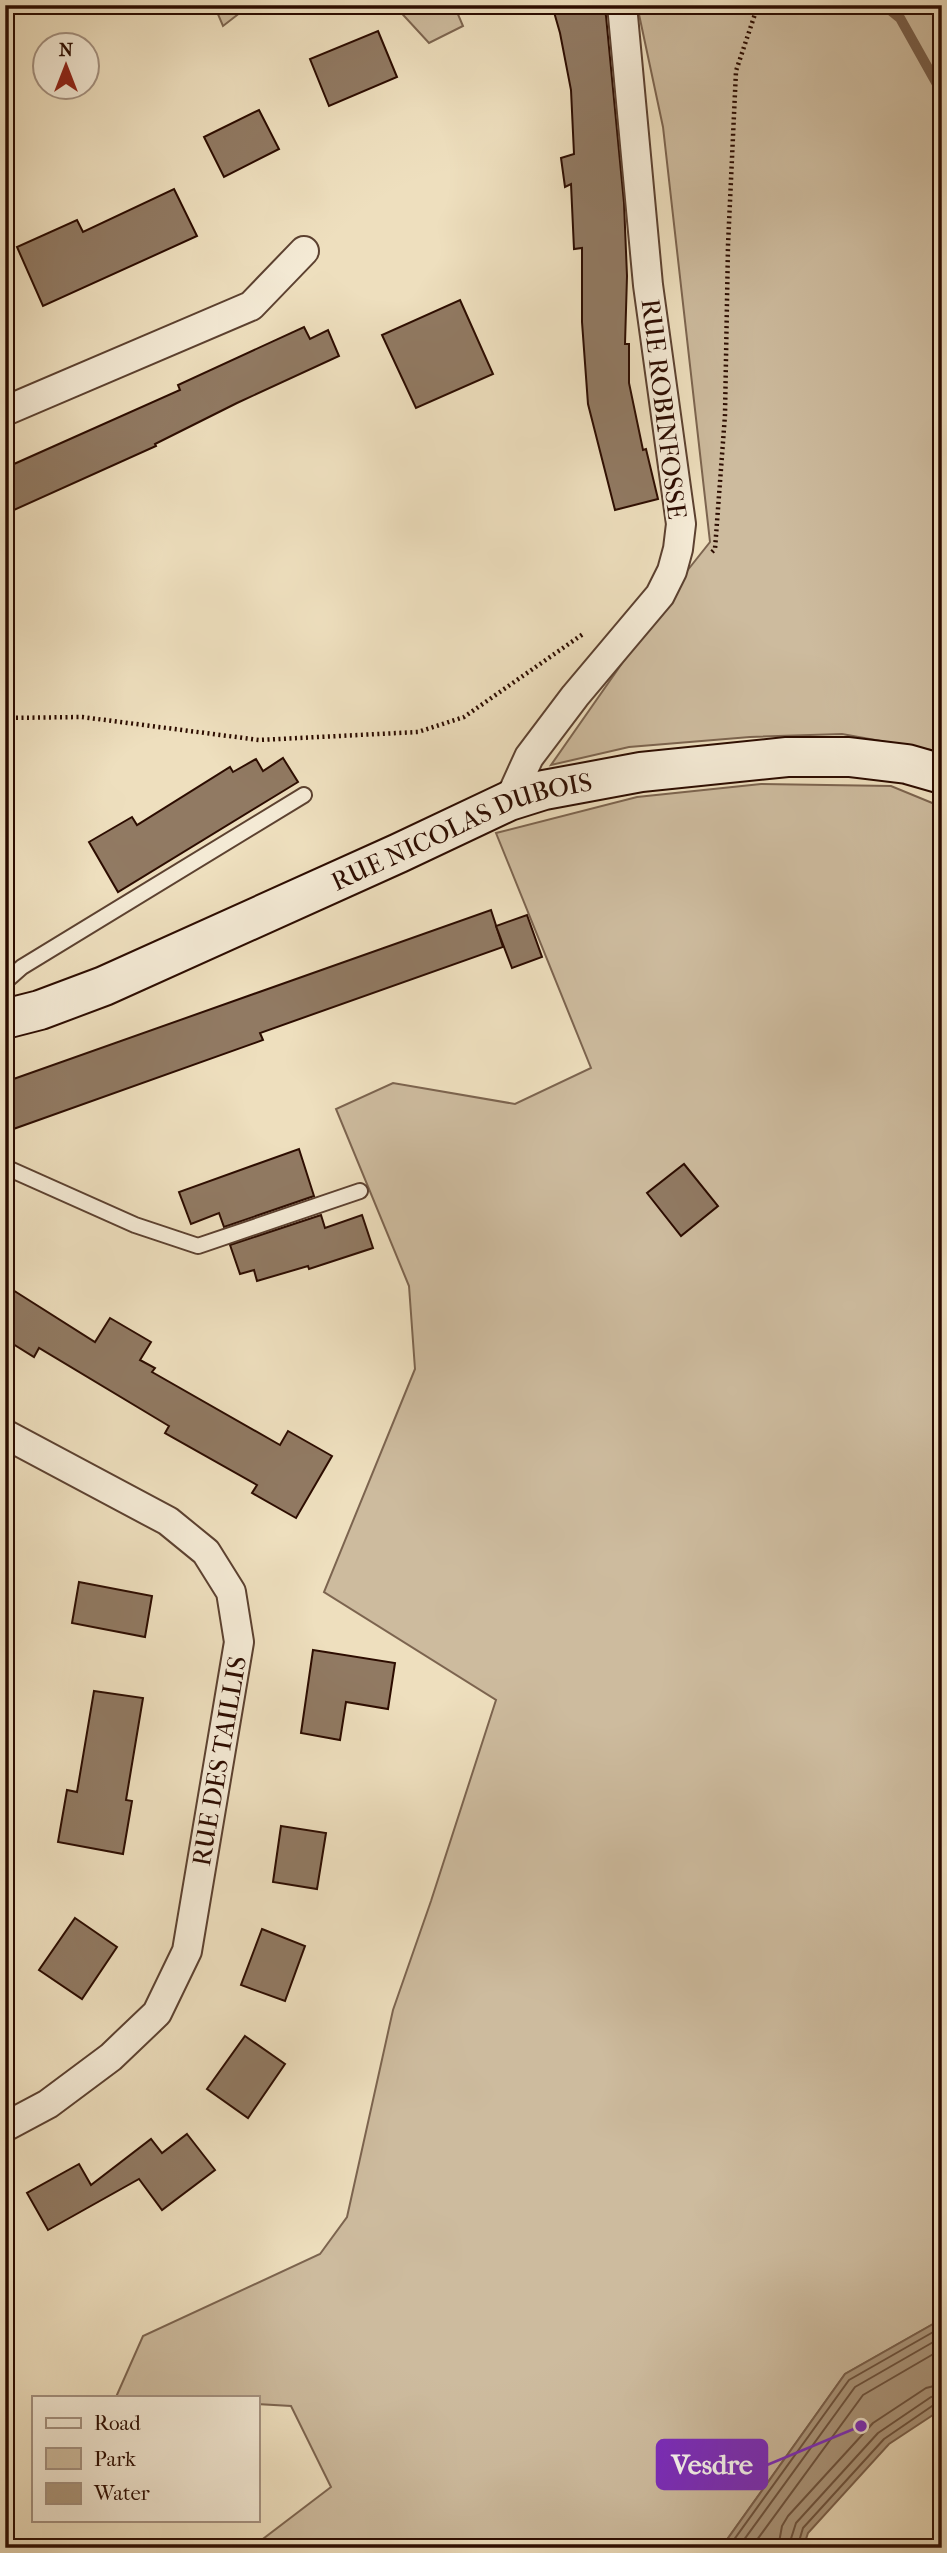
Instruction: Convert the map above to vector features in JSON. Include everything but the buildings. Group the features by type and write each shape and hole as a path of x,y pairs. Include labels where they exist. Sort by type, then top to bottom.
{"street":[{"name":"RUE ROBINFOSSE","path":"509,801 528,757 660,595 672,571 678,548 681,524 648,285 622,5"},
{"path":"5,411 251,306 304,251"},
{"name":"RUE NICOLAS DUBOIS","path":"5,1019 40,1010 104,986 509,801 544,790 641,772 787,757 860,759 907,764 942,774"},
{"name":"RUE DES TAILLIS","path":"5,1434 168,1521 206,1552 231,1592 239,1642 187,1951 157,2013 111,2057 48,2104 5,2127"}],"lane":[{"path":"5,982 22,967 304,795"},
{"path":"5,1167 135,1225 198,1246 360,1191"}],"path":[{"path":"708,557 715,548 726,415 728,245 736,71 758,5"},
{"path":"5,718 82,718 259,740 418,732 464,718 588,631"}],"green space":[{"path":"214,5 250,5 223,26"},
{"path":"394,5 454,5 463,26 429,43"},
{"path":"637,5 942,5 942,752 842,734 750,737 629,747 551,765 683,576 710,542 663,127"},
{"path":"761,784 891,786 942,807 942,2319 845,2374 721,2548 251,2548 331,2487 291,2406 259,2404 259,2396 116,2396 143,2336 320,2254 347,2217 393,2010 496,1700 324,1592 415,1369 409,1286 336,1109 393,1083 515,1104 591,1068 496,833 637,797"}],"water":[{"path":"942,2319 942,2409 889,2444 808,2533 803,2548 721,2548 845,2374"}],"waterway":[{"path":"884,5 900,18 942,93"}],"place":[{"name":"Vesdre","path":"861,2426"}]}
